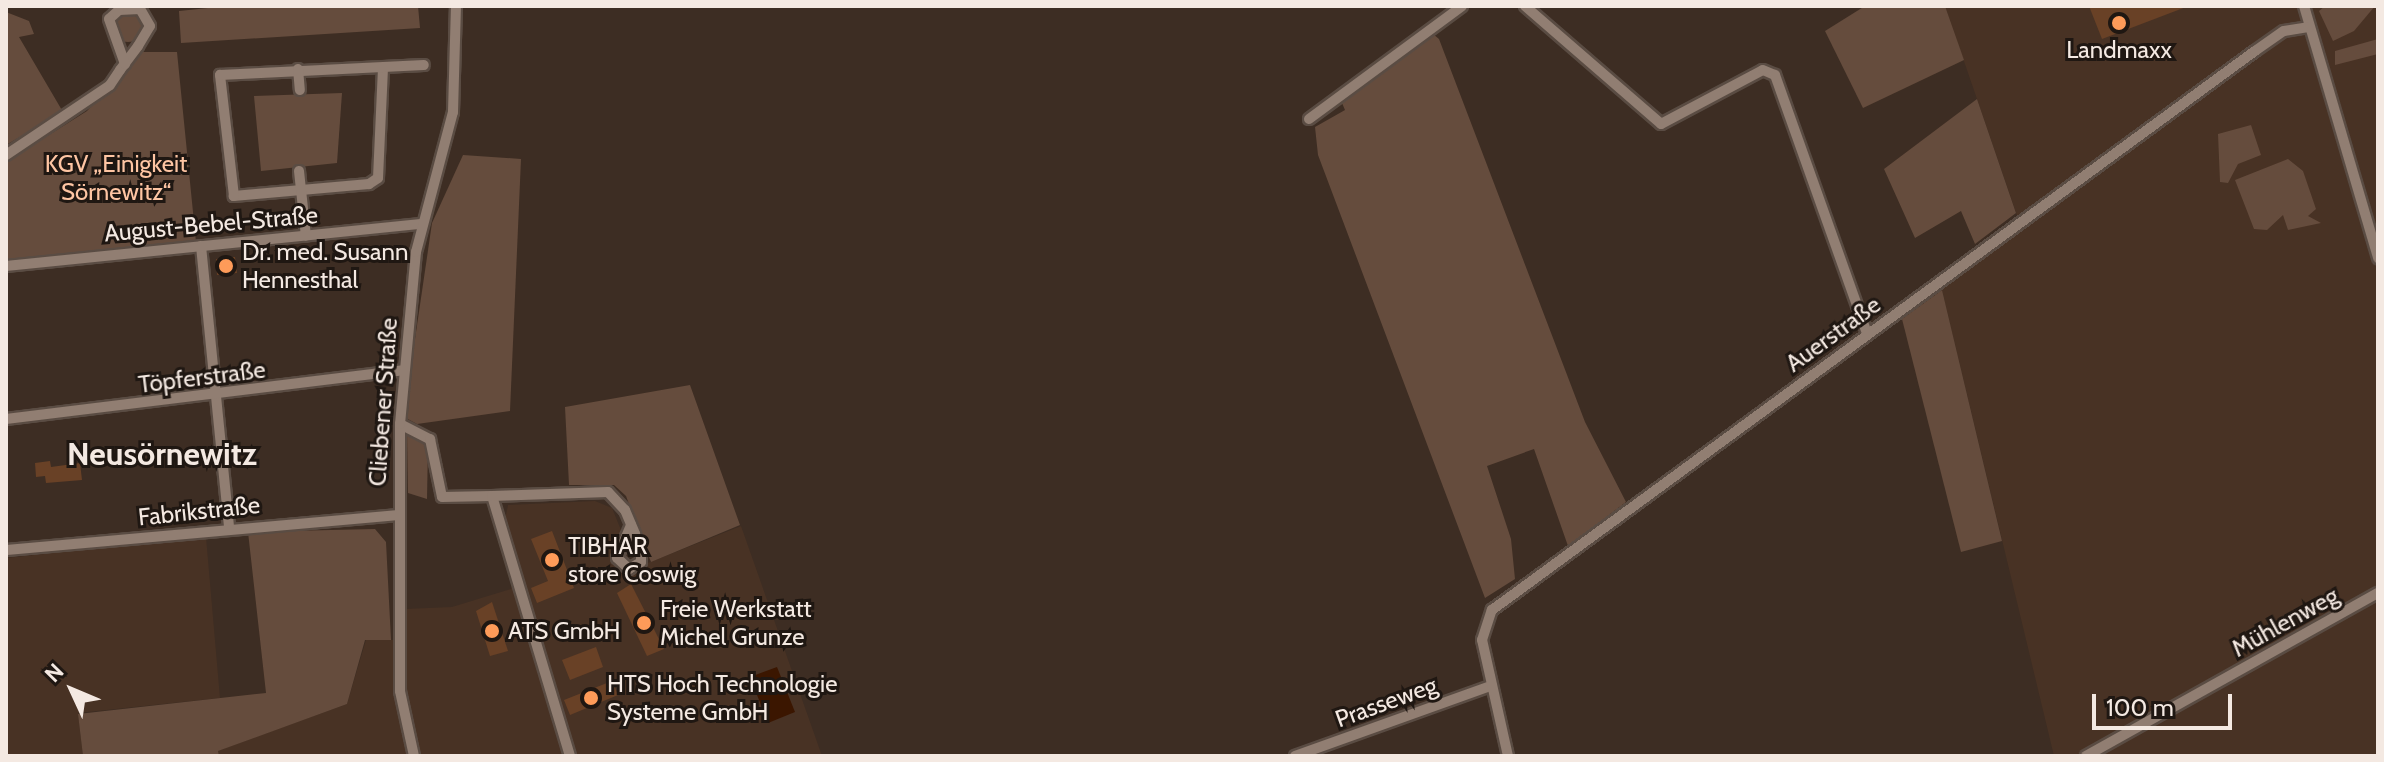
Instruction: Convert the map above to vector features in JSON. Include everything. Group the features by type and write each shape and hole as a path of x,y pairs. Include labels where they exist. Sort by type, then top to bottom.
{"street":[{"name":"Cliebener Straße","path":"414,756 400,691 396,515 403,370 421,224 453,112 456,6"},
{"path":"1309,119 1462,6"},
{"path":"1525,6 1661,124 1763,70 1775,75 1867,333"},
{"path":"2304,6 2378,258"},
{"path":"6,155 96,98 125,64 150,26 140,9 119,10 109,19 125,64"},
{"name":"Auerstraße","path":"1508,756 1491,686 1483,623 1520,586 2284,31 2310,27"},
{"path":"383,68 378,178 369,184 234,196 220,75 424,65"},
{"path":"298,69 300,90"},
{"path":"299,171 306,236"},
{"name":"August-Bebel-Straße","path":"6,266 421,224"},
{"path":"201,246 229,527"},
{"name":"Töpferstraße","path":"6,419 217,396 403,370"},
{"path":"400,424 422,431 430,439 442,497 608,492 631,525"},
{"path":"492,496 570,756"},
{"name":"Fabrikstraße","path":"6,550 229,527 396,515"},
{"name":"Mühlenweg","path":"2086,756 2378,593"},
{"name":"Prasseweg","path":"1295,756 1491,686"}],"shaded area":[{"path":"1945,6 2378,6 2378,756 2054,756 1941,286 2021,227"},
{"path":"595,501 612,508 621,530 610,559 620,574 741,526 822,756 219,756 217,751 347,704 366,640 405,640 405,609 452,607 511,589 516,555 505,520 508,505"},
{"path":"206,537 220,698 78,713 83,756 6,756 6,558"},
{"path":"777,667 795,712 768,723 750,677"}],"green space":[{"path":"227,6 418,6 420,28 181,43 179,11"},
{"path":"1865,6 1945,6 1964,60 1863,108 1825,31"},
{"path":"2325,6 2375,6 2354,31 2333,41 2319,11"},
{"name":"KGV „Einigkeit Sörnewitz“","path":"6,12 29,21 34,34 19,37 63,112 6,145"},
{"path":"128,14 138,18 142,28 138,38 128,42 118,38 114,28 118,18"},
{"path":"1427,29 1439,39 1585,422 1626,502 1568,546 1534,449 1487,466 1511,539 1515,579 1485,598 1318,155 1315,127 1345,110 1339,96"},
{"path":"2378,39 2378,54 2335,65 2335,51"},
{"name":"KGV „Einigkeit Sörnewitz“","path":"139,52 177,52 196,242 6,263 6,162 87,111"},
{"path":"342,93 337,163 261,171 254,96"},
{"path":"1977,99 2016,213 1975,244 1961,211 1915,238 1884,169"},
{"path":"2251,125 2261,155 2238,164 2228,183 2220,182 2218,134"},
{"path":"463,155 521,159 510,411 417,424 406,418 432,223"},
{"path":"2288,159 2303,171 2316,209 2308,216 2321,223 2288,230 2283,215 2267,230 2254,229 2235,180"},
{"path":"1942,290 2002,541 1961,552 1902,319"},
{"path":"690,385 740,525 651,562 626,496 614,485 569,485 565,407"},
{"path":"407,430 428,445 427,499 408,493"},
{"path":"375,529 386,542 391,640 365,640 347,704 218,751 219,756 83,756 78,714 266,693 248,532"}],"building":[{"name":"Landmaxx","path":"2089,6 2186,6 2186,7 2102,39"},
{"name":"Dr. med. Susann Hennesthal","path":"235,257 237,273 217,275 216,259"},
{"path":"50,461 51,467 80,463 82,480 46,483 45,476 36,477 35,463"},
{"name":"TIBHAR store Coswig","path":"552,531 574,588 537,603 531,588 548,581 531,539"},
{"name":"Freie Werkstatt Michel Grunze","path":"631,584 664,649 647,656 617,593"},
{"name":"ATS GmbH","path":"492,602 508,651 490,656 476,611"},
{"name":"HTS Hoch Technologie Systeme GmbH","path":"596,647 603,667 570,680 562,660"},
{"name":"HTS Hoch Technologie Systeme GmbH","path":"612,681 618,695 570,715 564,700"}],"place":[{"name":"Landmaxx","path":"2119,23"},
{"name":"Dr. med. Susann Hennesthal","path":"226,266"},
{"name":"TIBHAR store Coswig","path":"552,560"},
{"name":"Freie Werkstatt Michel Grunze","path":"644,623"},
{"name":"ATS GmbH","path":"492,631"},
{"name":"HTS Hoch Technologie Systeme GmbH","path":"591,698"}],"district":[{"name":"Neusörnewitz","path":"162,454"}]}
